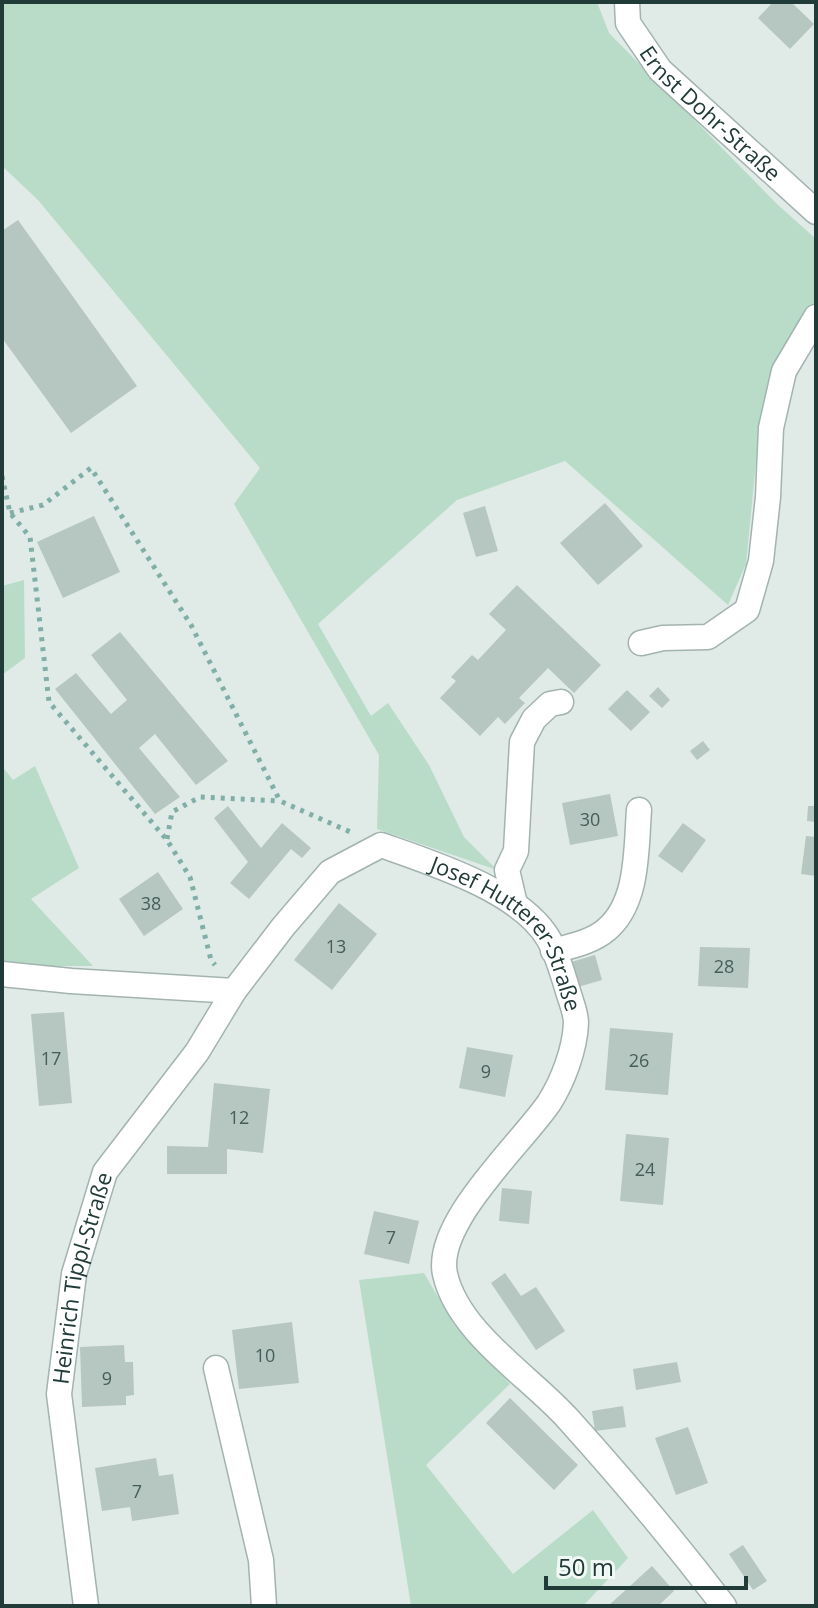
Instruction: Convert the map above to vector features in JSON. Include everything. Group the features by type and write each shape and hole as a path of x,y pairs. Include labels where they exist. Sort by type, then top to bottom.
{"street":[{"name":"Ernst Dohr-Straße","path":"627,2 628,23 660,70 816,212"},
{"path":"641,643 663,638 708,637 747,610 761,561 771,428 784,371 816,317"},
{"path":"515,904 507,870 516,851 522,742 534,719 550,704 561,702"},
{"path":"553,951 587,941 607,929 623,910 632,881 639,810"},
{"path":"2,974 234,991 330,872 381,845"},
{"name":"Josef Hutterer-Straße","path":"381,845 462,874 515,904 547,936 562,970 576,1022 568,1064 550,1101 456,1221 445,1247 445,1274 457,1304 475,1330 566,1416 654,1515 724,1606"},
{"name":"Heinrich Tippl-Straße","path":"86,1606 59,1394 74,1274 105,1172 197,1052 234,991"},
{"path":"216,1368 261,1560 264,1606"}],"path":[{"path":"10,513 43,505 91,468 191,625 280,801"},
{"path":"2,476 10,513 30,537 49,702 167,840 190,877 211,960 234,991"},
{"path":"167,840 172,812 200,797 280,801 381,845"}],"green space":[{"path":"2,2 597,2 609,33 778,205 816,239 816,302 773,366 758,442 746,564 728,605 565,461 457,500 318,624 371,716 388,703 429,765 464,837 497,870 377,829 379,755 234,504 260,468 38,200 2,166"},
{"path":"24,580 25,658 2,675 2,586"},
{"path":"2,766 13,780 35,766 79,868 31,899 93,966 2,966"},
{"path":"424,1273 454,1324 510,1384 426,1465 513,1574 593,1510 628,1558 583,1606 411,1606 359,1280"}],"building":[{"path":"773,2 791,2 814,24 790,49 758,18"},
{"path":"18,220 137,386 71,433 2,338 2,231"},
{"path":"605,503 643,546 598,585 560,543"},
{"path":"485,506 498,551 476,557 463,513"},
{"path":"94,516 120,572 63,598 37,542"},
{"path":"517,585 601,665 574,693 548,668 519,698 525,703 505,724 498,717 480,736 440,698 456,681 451,677 472,655 478,660 506,630 489,614"},
{"path":"120,632 228,761 196,785 155,734 139,748 180,797 155,814 55,689 76,673 111,714 127,700 91,655"},
{"path":"658,687 670,700 662,708 649,696"},
{"path":"627,690 650,712 631,731 608,709"},
{"path":"703,741 710,750 697,760 690,751"},
{"path":"610,794 618,836 570,845 562,803"},
{"path":"228,806 261,848 282,823 311,848 302,858 291,849 249,899 230,883 248,862 214,818"},
{"path":"808,806 816,806 816,822 807,821"},
{"path":"683,823 706,840 682,873 658,856"},
{"path":"806,836 816,837 816,876 801,874"},
{"path":"158,872 183,909 144,936 119,899"},
{"path":"339,903 377,934 332,990 294,960"},
{"path":"700,947 750,948 748,988 698,986"},
{"path":"595,955 602,980 578,987 571,962"},
{"path":"64,1012 72,1103 39,1106 31,1014"},
{"path":"610,1028 673,1033 668,1095 605,1090"},
{"path":"467,1047 513,1055 505,1097 459,1088"},
{"path":"214,1083 270,1089 263,1153 227,1149 227,1174 167,1174 167,1146 208,1147"},
{"path":"626,1134 669,1138 663,1205 620,1201"},
{"path":"502,1188 532,1191 529,1224 499,1221"},
{"path":"374,1211 419,1221 409,1264 364,1254"},
{"path":"505,1273 521,1296 536,1287 565,1331 536,1350 491,1283"},
{"path":"292,1322 299,1383 239,1389 232,1330"},
{"path":"124,1345 125,1362 133,1362 134,1395 126,1396 126,1405 82,1407 80,1347"},
{"path":"677,1362 681,1382 636,1390 633,1369"},
{"path":"510,1398 578,1465 554,1490 486,1423"},
{"path":"623,1406 626,1427 595,1431 592,1411"},
{"path":"688,1427 708,1483 676,1495 655,1438"},
{"path":"156,1458 159,1476 173,1474 179,1514 132,1521 130,1507 102,1511 95,1468"},
{"path":"743,1545 767,1581 753,1590 729,1554"},
{"path":"652,1566 674,1591 658,1606 608,1606"}]}
